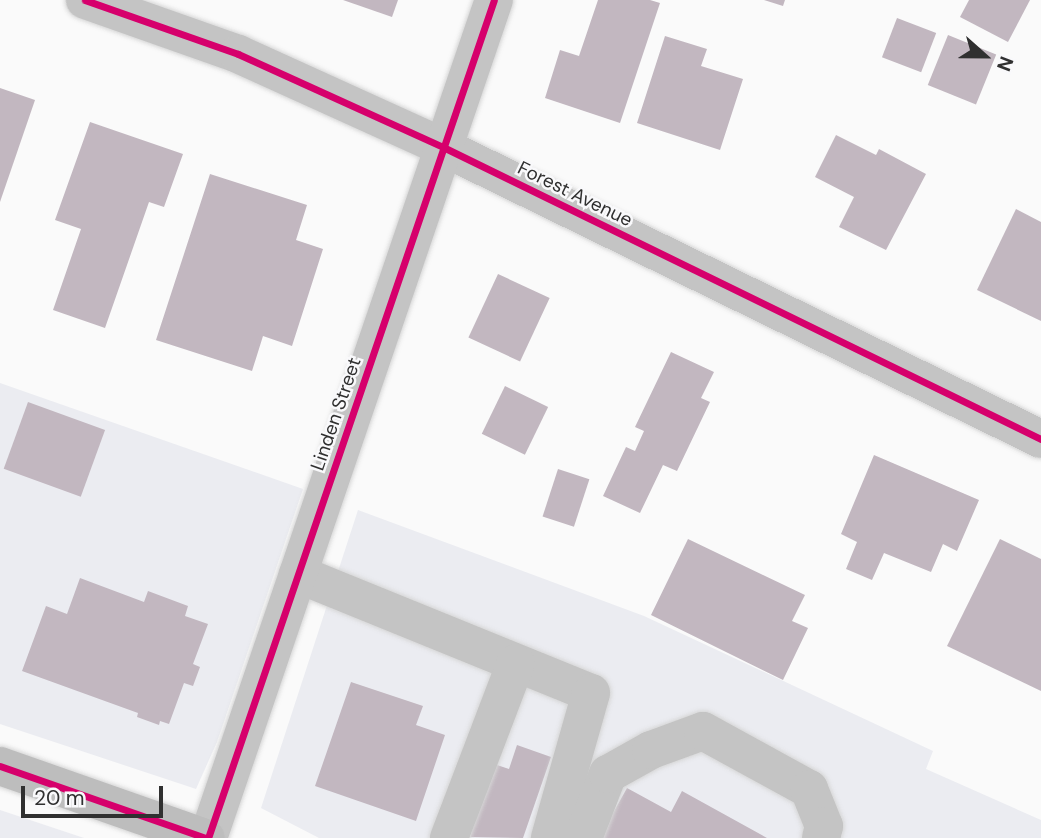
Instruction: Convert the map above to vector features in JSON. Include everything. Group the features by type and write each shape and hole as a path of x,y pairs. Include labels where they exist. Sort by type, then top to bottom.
{"main road":[{"path":"0,766 207,838"}],"street":[{"name":"Forest Avenue","path":"85,0 238,54 443,147 1041,439"},
{"name":"Linden Street","path":"207,838 494,0"},
{"path":"298,574 592,693 550,838"},
{"path":"449,838 516,663"},
{"path":"583,838 608,774 651,750 703,730 809,789 824,826 821,838"}],"shaded area":[{"path":"0,383 303,489 217,742 196,789 0,724"},
{"path":"358,510 644,616 933,751 926,769 1041,820 1041,838 319,838 261,808"},
{"path":"0,810 84,838 0,838"}],"building":[{"path":"343,0 398,0 392,17"},
{"path":"598,0 650,0 660,3 620,123 545,98 560,50 579,56"},
{"path":"764,0 785,0 783,6"},
{"path":"969,0 1030,0 1008,42 960,17"},
{"path":"897,18 936,33 921,72 882,57"},
{"path":"948,35 996,54 976,105 928,85"},
{"path":"665,36 707,49 701,66 743,79 720,150 637,123"},
{"path":"0,88 35,100 0,202"},
{"path":"90,122 183,154 164,207 149,202 105,328 53,310 81,229 55,220"},
{"path":"836,135 876,155 879,149 926,174 886,250 839,227 854,197 815,177"},
{"path":"210,174 307,205 296,240 323,249 292,346 263,336 252,371 156,340"},
{"path":"1016,209 1041,222 1041,321 977,290"},
{"path":"498,274 550,298 520,362 468,337"},
{"path":"671,352 714,372 701,398 710,402 677,471 663,465 640,513 603,496 626,447 635,451 644,431 635,427"},
{"path":"505,386 548,407 525,455 482,434"},
{"path":"28,402 105,430 81,497 4,469"},
{"path":"874,455 979,500 957,551 943,544 931,572 884,553 872,580 846,569 857,542 841,534"},
{"path":"558,469 589,479 574,527 543,517"},
{"path":"688,539 805,595 792,621 808,628 783,680 651,615"},
{"path":"1000,539 1041,559 1041,691 947,646"},
{"path":"80,578 144,602 148,591 188,606 185,616 208,624 193,664 200,667 193,686 184,683 169,724 160,721 159,725 137,717 138,713 22,671 46,606 67,614"},
{"path":"351,682 423,706 416,725 445,735 416,821 315,786"},
{"path":"517,745 551,757 523,838 470,837 494,764 509,769"},
{"path":"627,788 671,812 682,791 767,838 599,838"}],"cycle path":[{"path":"85,0 238,54 443,147 1041,439"},
{"path":"208,838 494,0"},
{"path":"0,766 206,838"}]}
